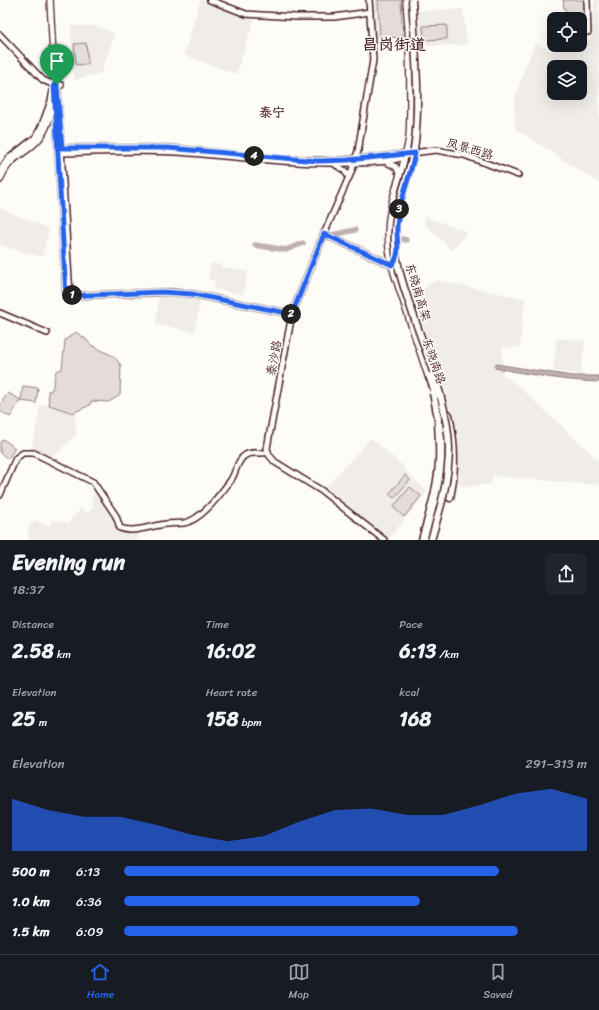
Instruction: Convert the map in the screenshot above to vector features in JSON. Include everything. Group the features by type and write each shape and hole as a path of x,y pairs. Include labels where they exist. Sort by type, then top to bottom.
{"highway":[{"name":"东晓南高架","path":"407,0 412,69 411,140 407,164 394,207 391,240 392,257 398,279 440,410 443,428 445,452 444,471 440,494 425,540"},
{"name":"东晓南高架","path":"413,0 416,69 415,142 411,164 397,209 394,230 397,262 442,404 448,439 448,461 445,488 432,540"},
{"path":"412,308 448,410 452,428 454,460 450,498"},
{"path":"425,540 437,484 439,461 436,409 426,366"}],"main road":[{"path":"50,0 57,85"},
{"path":"0,180 10,163 39,139 48,121 57,85 54,0"},
{"name":"东晓南路","path":"407,0 410,76 409,134 406,156 391,207 389,220 389,244 392,265 436,401 442,432 442,460 439,490 425,540"},
{"name":"东晓南路","path":"413,0 418,87 418,135 415,153 399,211 397,231 398,252 403,275 443,402 450,439 451,462 448,484 444,503 432,540"},
{"path":"55,97 56,122 60,151 68,296"},
{"path":"48,121 52,120 56,122"}],"street":[{"path":"210,0 246,14 296,17 334,17 370,12"},
{"name":"泰沙路","path":"268,452 268,443 292,314 355,161 373,63 369,0"},
{"path":"587,0 588,32"},
{"path":"0,35 43,80 57,85"},
{"path":"57,85 60,151"},
{"path":"0,171 8,159 36,138 57,85"},
{"path":"60,151 168,148 302,160 334,161 384,161 406,156"},
{"name":"凤景西路","path":"406,156 436,150 464,155 518,175"},
{"path":"60,151 168,152 304,164 333,164 406,156"},
{"path":"384,161 389,162 396,167 400,176"},
{"path":"333,164 344,170 349,177"},
{"path":"324,234 392,265 403,275"},
{"path":"392,265 397,258 398,252"},
{"path":"68,296 162,292 192,294 292,314"},
{"path":"0,314 47,333 42,332 0,314"},
{"path":"0,495 16,458 23,454 34,453 93,482 114,512 120,528 138,529 166,523 184,523 195,518 208,507 230,480 244,456 249,453 268,452 275,462 322,491 384,540"}],"shaded area":[{"path":"200,0 209,0 254,20 236,74 184,55"},
{"path":"369,0 401,0 403,37 371,38"},
{"path":"378,0 401,0 403,37 380,38"},
{"path":"563,0 585,0 583,12 567,12 564,8"},
{"path":"594,0 599,0 599,183 516,129 514,104 522,76 535,43 547,49 547,52 587,52 587,39 589,40 593,36"},
{"path":"463,9 467,45 420,46 418,11"},
{"path":"447,25 447,39 424,40 423,26"},
{"path":"71,26 96,26 115,33 101,73 74,80"},
{"path":"86,43 88,64 76,65 74,44"},
{"path":"0,208 49,229 42,257 0,245"},
{"path":"426,217 468,232 451,250 424,223"},
{"path":"211,263 222,265 222,267 248,271 243,295 214,289 215,280 208,279"},
{"path":"436,280 525,299 520,347 502,348 503,375 517,385 599,461 599,485 493,476 490,484 464,487 457,483 457,428 413,296"},
{"path":"159,294 201,300 194,332 156,324"},
{"path":"76,332 91,345 113,356 121,365 120,395 109,402 91,401 90,405 73,413 49,405 48,391 52,390 56,371 62,369 65,340"},
{"path":"557,338 585,341 580,374 553,371"},
{"path":"495,364 572,376 599,376 599,382 560,379 521,373 495,368"},
{"path":"23,386 38,388 36,403 20,401 10,417 0,411 0,405 8,393 21,400"},
{"path":"41,404 75,414 76,435 50,459 31,451"},
{"path":"371,438 403,466 403,468 427,492 391,536 386,540 323,490"},
{"path":"3,439 15,448 8,459 0,453 0,443"},
{"path":"405,475 410,480 394,498 389,494"},
{"path":"410,487 421,496 404,517 393,507"},
{"path":"96,488 110,508 117,523 118,529 135,532 140,540 29,540 28,528 36,520 48,526 54,520 69,523 81,508 86,513 93,509 93,502 91,502"}],"waterway":[{"path":"332,235 355,230"},
{"path":"402,239 406,240"},
{"path":"255,245 286,250 303,243"}],"district":[{"name":"昌岗街道","path":"394,44"},
{"name":"泰宁","path":"272,112"}],"route":[{"path":"54,85 57,85 62,148 168,148 318,161 348,160 415,153 399,211 397,226 398,255 396,261 392,265 324,234 292,314 192,294 168,292 66,296 54,85"}]}
